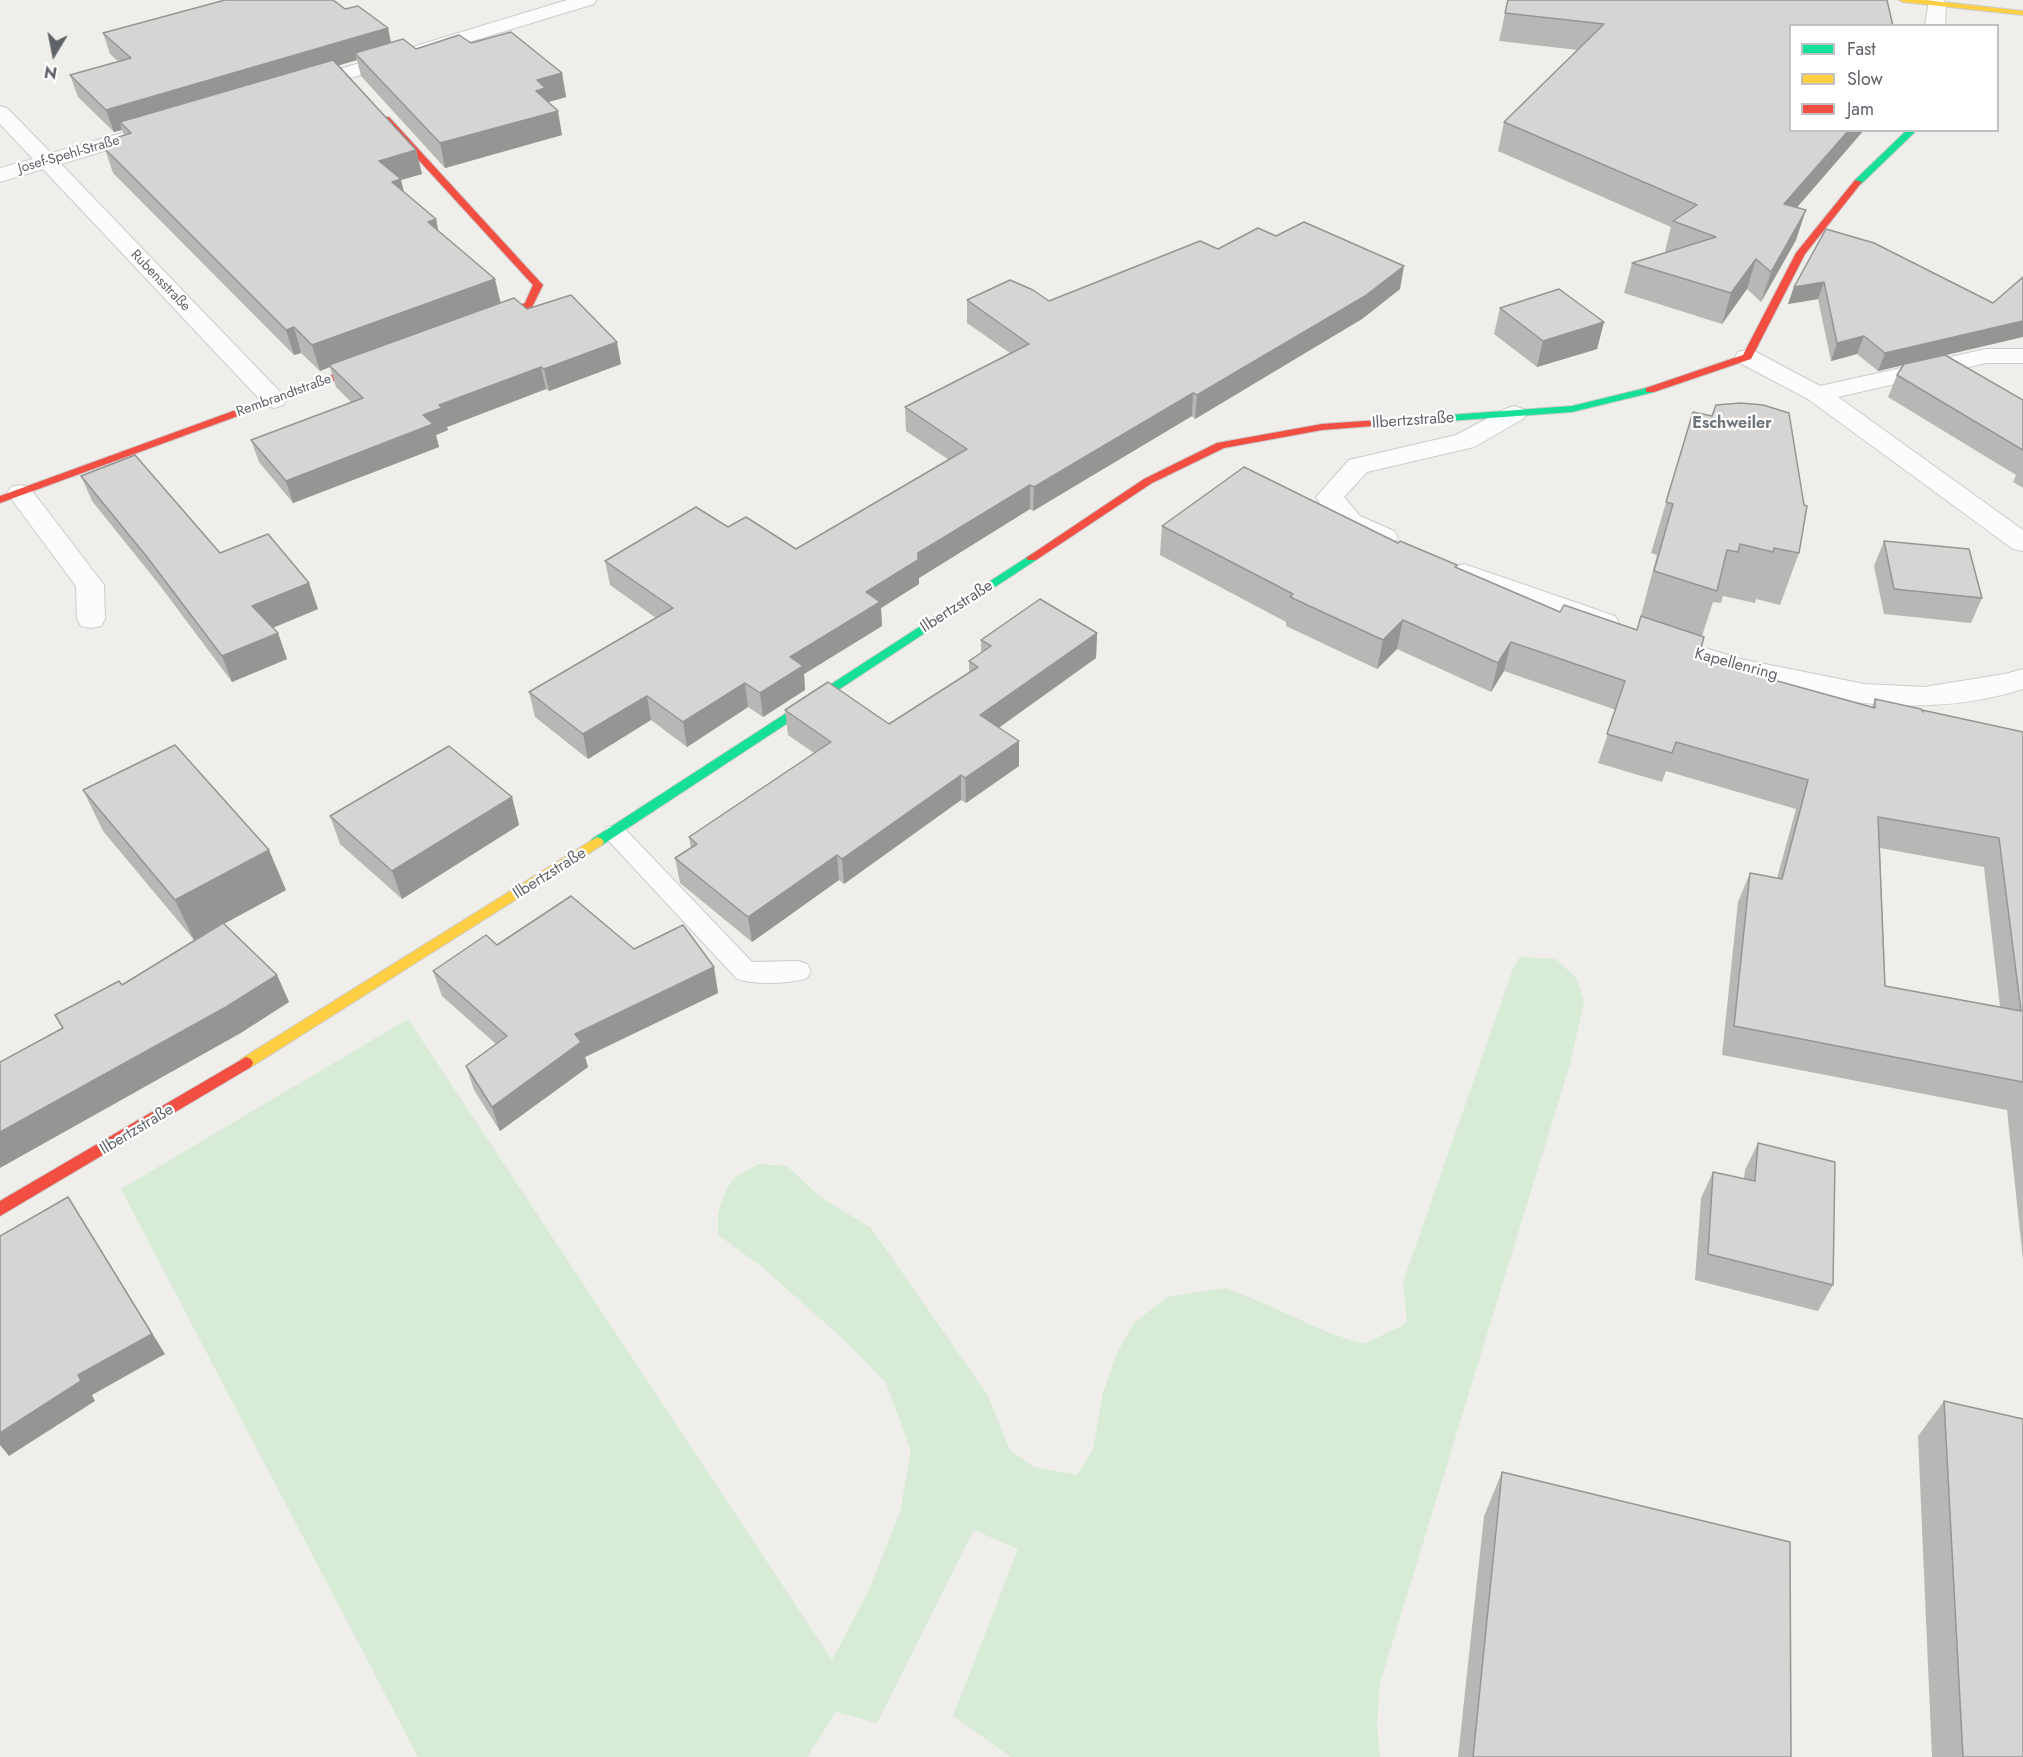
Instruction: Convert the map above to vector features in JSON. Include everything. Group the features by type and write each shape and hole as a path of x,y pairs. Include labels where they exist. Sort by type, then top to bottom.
{"street":[{"path":"288,91 349,79 587,0"},
{"path":"1903,0 1949,3 2023,13"},
{"path":"1936,24 1949,3"},
{"path":"377,109 538,285 529,305 474,326"},
{"name":"Rubensstraße","path":"0,112 274,400"},
{"name":"Josef-Spehl-Straße","path":"0,176 173,124"},
{"path":"1911,132 1849,190 1801,253 1747,357 1817,394 2023,543"},
{"path":"1817,394 1986,356 2023,356"},
{"name":"Ilbertzstraße","path":"0,1209 154,1121 615,833 1148,480 1221,446 1322,427 1572,409 1652,390 1747,357"},
{"name":"Rembrandtstraße","path":"91,619 90,585 10,496 385,358"},
{"path":"1404,546 1350,522 1329,497 1358,466 1465,441 1514,414"},
{"name":"Kapellenring","path":"1437,560 1480,580 1735,668 1864,694 1924,697 2007,684 2023,679"}],"lane":[{"path":"615,833 746,972 798,971"}],"green space":[{"path":"1520,957 1556,959 1577,979 1584,1002 1570,1064 1380,1683 1377,1724 1380,1757 1011,1757 953,1716 1018,1549 974,1530 877,1723 836,1712 807,1757 418,1757 121,1189 408,1019 832,1660 870,1588 900,1512 911,1451 886,1383 843,1339 761,1266 718,1235 718,1213 726,1190 735,1177 758,1164 787,1166 819,1196 871,1228 987,1394 1010,1450 1034,1467 1077,1475 1093,1449 1103,1393 1117,1353 1134,1323 1167,1297 1225,1288 1329,1333 1364,1344 1407,1323 1403,1282 1514,966"}],"building":[{"path":"225,0 333,0 345,9 358,6 388,28 106,110 70,75 131,58 103,33"},
{"path":"1508,0 1887,0 1893,24 1789,24 1789,132 1847,132 1784,204 1806,210 1771,272 1756,259 1731,293 1632,263 1716,237 1673,221 1697,205 1504,122 1604,24 1505,13"},
{"path":"511,32 562,73 537,80 545,88 536,91 558,111 440,143 355,53 403,39 416,49 459,35 471,43"},
{"path":"333,60 416,150 379,161 401,179 392,182 436,219 428,222 495,279 312,345 294,327 286,330 105,149 112,147 106,141 131,133 120,122"},
{"path":"1304,222 1404,266 1365,296 1197,395 1193,393 1034,487 1030,485 918,553 918,560 866,592 880,602 790,657 803,666 760,693 745,683 683,722 647,696 583,734 529,692 673,608 605,561 696,507 728,527 746,517 796,549 967,449 905,407 1029,344 967,300 1010,280 1033,290 1049,301 1200,241 1218,249 1258,228 1276,236"},
{"path":"1826,229 1874,243 1993,303 2023,277 2023,321 1885,353 1864,336 1837,343 1824,282 1794,287"},
{"path":"1559,289 1604,322 1543,341 1500,308"},
{"path":"571,295 617,342 439,405 442,408 423,415 433,424 286,481 251,440 363,398 329,365 514,298 527,309"},
{"path":"1945,355 2023,400 2023,450 1897,375 1904,364"},
{"path":"1741,403 1763,405 1789,413 1804,505 1807,506 1799,553 1774,548 1773,552 1740,544 1738,552 1727,550 1717,591 1654,571 1673,504 1666,502 1693,412 1712,416 1716,405"},
{"path":"135,455 220,553 268,534 309,583 252,606 278,633 222,656 147,557 81,476"},
{"path":"1244,467 1398,543 1400,541 1457,565 1455,567 1560,612 1564,605 1637,630 1641,616 1704,637 1698,659 1875,708 1875,699 1921,709 1923,712 1922,710 2023,732 2023,1082 1734,1026 1750,873 1782,879 1808,780 1676,742 1672,753 1607,734 1625,681 1511,642 1498,663 1403,620 1383,640 1290,597 1293,594 1162,526","holes":["1878,817 1999,838 2021,1011 1885,986"]},
{"path":"1884,541 1969,549 1982,598 1894,589"},
{"path":"1040,599 1097,633 980,715 1019,741 965,778 961,775 842,859 837,855 748,917 675,858 697,844 689,837 831,742 785,710 828,682 889,724 978,667 969,661 991,646 981,640"},
{"path":"175,745 269,850 175,900 83,790"},
{"path":"449,746 512,797 392,871 330,816"},
{"path":"571,896 634,949 683,925 714,967 575,1034 581,1042 492,1107 466,1066 507,1036 433,971 486,935 497,945"},
{"path":"223,923 277,975 226,1007 0,1132 0,1062 63,1028 55,1015 119,981 122,985"},
{"path":"1758,1143 1835,1162 1833,1285 1708,1254 1713,1172 1755,1181"},
{"path":"68,1197 152,1334 78,1375 81,1381 0,1433 0,1236"},
{"path":"1944,1401 2023,1419 2023,1757 1963,1757"},
{"path":"1502,1472 1790,1542 1791,1757 1473,1757"}],"traffic: fast":[{"path":"1858,182 1911,132"},
{"path":"1394,422 1572,409 1650,390"},
{"path":"597,842 1032,558"}],"traffic: slow":[{"path":"1903,0 2023,13"},
{"path":"246,1063 597,842"}],"traffic: jam":[{"path":"386,119 538,285 529,305 483,322"},
{"path":"1650,390 1747,357 1801,253 1858,182"},
{"path":"0,500 376,362"},
{"path":"1032,558 1148,481 1221,445 1322,427 1394,422"},
{"path":"0,1209 246,1063"}],"district":[{"name":"Eschweiler","path":"1732,424"}]}
